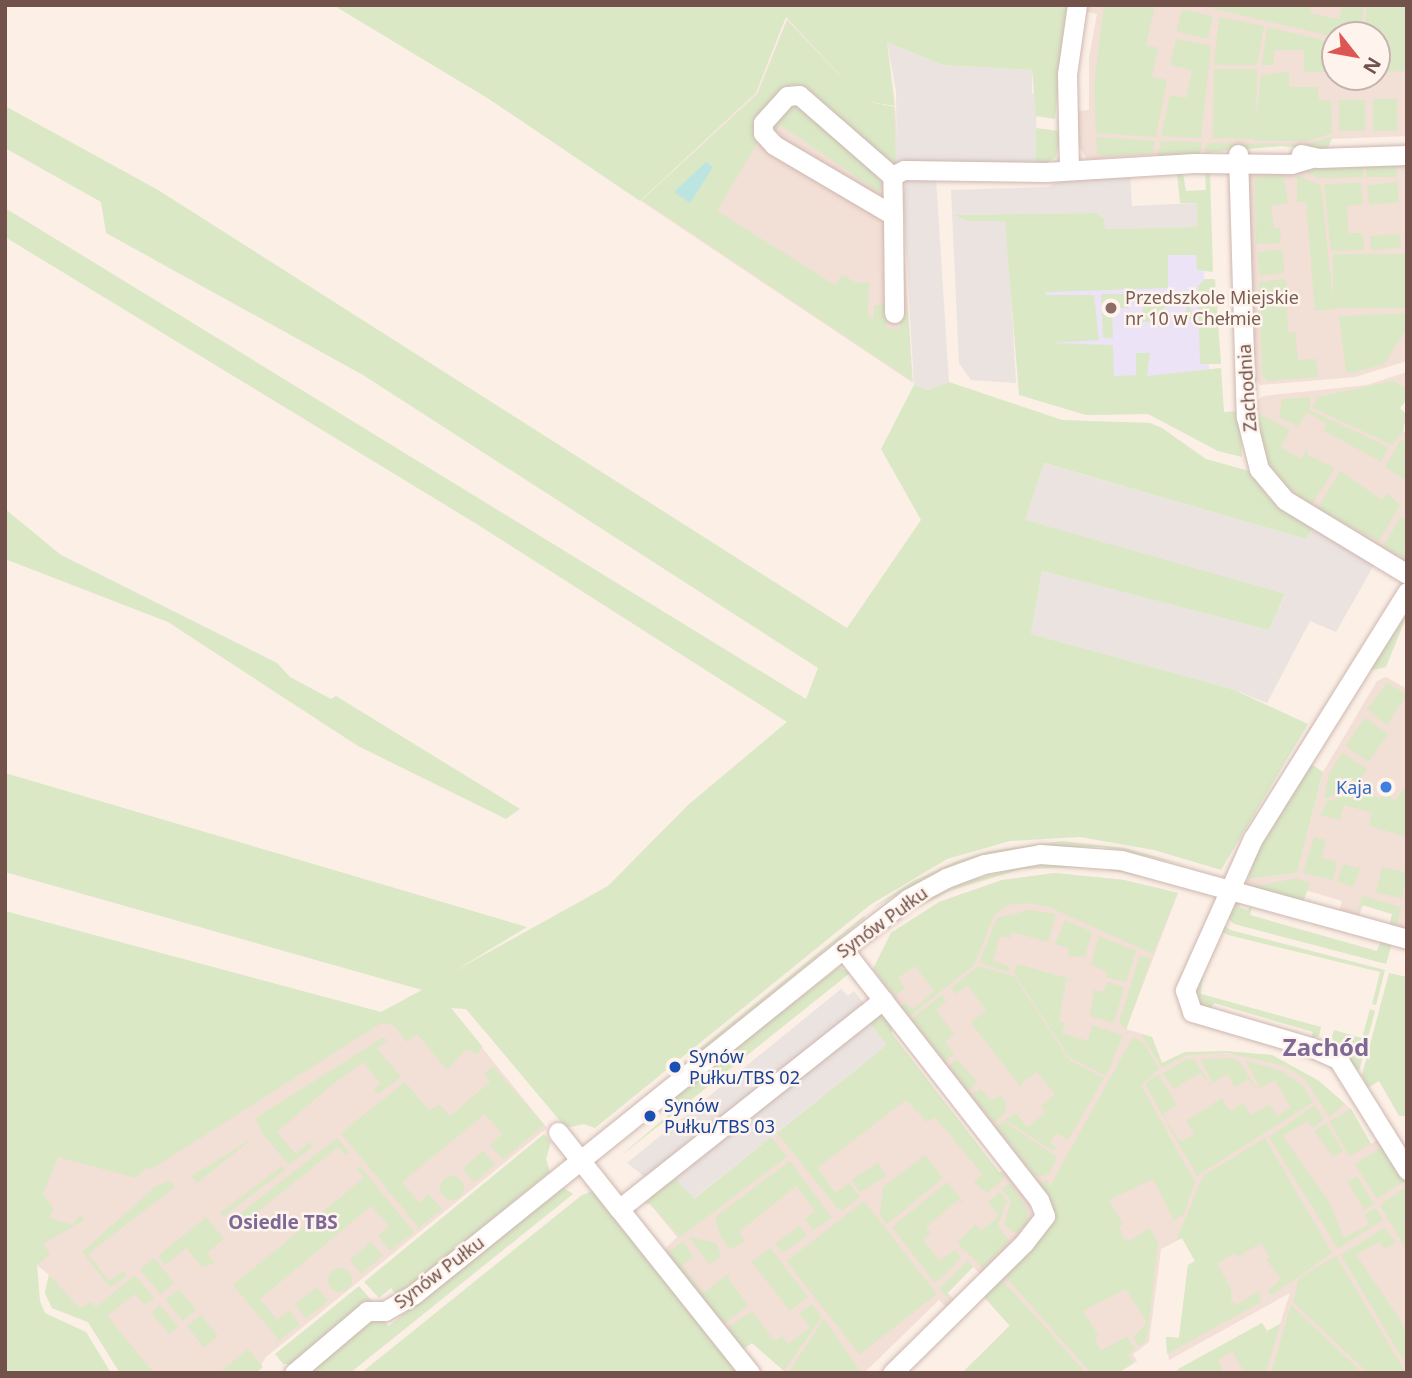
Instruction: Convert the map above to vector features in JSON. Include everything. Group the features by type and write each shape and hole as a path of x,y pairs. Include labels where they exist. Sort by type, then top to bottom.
{"street":[{"path":"1069,170 1067,74 1077,5"},
{"path":"893,215 774,145 764,133 763,122 787,96 799,94 892,176 893,215 894,313"},
{"path":"892,176 904,170 1046,173 1194,163 1293,152 1312,158 1407,155"},
{"name":"Zachodnia","path":"1237,159 1245,394 1253,452 1272,489 1407,574"},
{"path":"1407,592 1366,651 1227,888 1185,990 1186,1003 1192,1012 1311,1047 1338,1059 1407,1170"},
{"name":"Synów Pułku","path":"294,1373 367,1311 397,1307 413,1295 843,949 927,887 1015,857 1074,854 1121,860 1407,939"},
{"path":"843,949 1043,1206 1042,1225 892,1373"},
{"path":"619,1209 883,1000"},
{"path":"558,1132 750,1373"}],"shaded area":[{"path":"1086,5 1407,5 1407,136 1329,139 1327,150 1281,146 1087,159 1078,145 1077,111 1089,110 1089,58 1097,14 1085,11"},
{"path":"787,19 864,101 895,107 913,383 641,201 757,93"},
{"path":"887,42 942,65 1032,70 1032,93 1037,94 1035,170 897,164 896,91"},
{"path":"1407,163 1407,361 1355,377 1260,385 1254,377 1245,177 1249,171"},
{"path":"1130,174 1132,206 1197,203 1198,227 1104,229 1104,219 1096,213 954,215 968,221 1005,221 1008,239 1016,383 971,380 959,363 951,190 1048,187 1062,179"},
{"path":"936,179 949,382 928,390 914,385 903,200 906,180"},
{"name":"Przedszkole Miejskie nr 10 w Chełmie","path":"1202,234 1210,381 1020,391 1012,244"},
{"path":"1407,372 1407,399 1400,408 1406,421 1400,430 1407,433 1407,567 1298,503 1256,451 1255,401 1264,396 1367,385"},
{"path":"1043,463 1306,539 1313,528 1374,565 1336,632 1310,621 1267,703 1232,689 1031,634 1042,571 1269,630 1285,595 1024,520"},
{"path":"1386,677 1407,689 1407,932 1390,924 1392,914 1363,905 1359,916 1339,912 1342,901 1312,892 1307,891 1303,902 1246,885 1248,879 1297,873 1323,772 1377,681"},
{"path":"1055,873 1124,880 1178,893 1126,1029 1152,1037 1162,1063 1185,1052 1272,1055 1319,1081 1351,1109 1371,1144 1379,1139 1407,1183 1407,1373 1172,1373 1262,1323 1267,1331 1280,1324 1290,1293 1169,1360 1166,1337 1179,1338 1188,1265 1195,1261 1182,1238 1161,1249 1149,1342 1133,1354 1137,1361 1118,1373 962,1373 1010,1325 984,1297 964,1315 1053,1220 873,969 891,933 939,902 1002,880"},
{"path":"841,989 848,996 854,991 875,1017 887,1045 693,1199 676,1179 663,1183 651,1196 645,1177 627,1163"},
{"path":"450,1008 547,1128 266,1357 256,1373 120,1373 88,1322 52,1308 45,1293 49,1275 37,1265 42,1153 162,1159 381,1022"},
{"path":"892,1024 892,1034 999,1172 1007,1171 1027,1195 1033,1222 983,1276 973,1267 948,1293 955,1301 948,1309 939,1300 864,1373 787,1373 752,1343 740,1351 664,1250 677,1237 650,1204 645,1204 651,1196 694,1199 887,1045"}],"green space":[{"path":"333,5 1067,5 1055,119 1036,116 1032,70 942,65 887,42 895,106 864,101 894,107 896,164 886,161 807,88 776,95 754,118 759,140 717,211 835,285 842,275 857,283 869,283 868,315 874,319 874,305 886,305 887,329 900,328 900,312 908,313 912,381 642,200 758,94 787,21 850,86 786,17 756,93 640,201 489,99"},
{"path":"1104,5 1155,5 1146,45 1158,48 1152,77 1167,80 1156,137 1096,133 1094,85"},
{"path":"1198,5 1311,5 1310,13 1339,19 1342,5 1364,6 1362,21 1321,21 1321,34"},
{"path":"1367,5 1407,5 1407,71 1391,72 1391,21 1365,21"},
{"path":"1182,9 1213,17 1207,39 1176,31"},
{"path":"1219,17 1264,26 1257,65 1214,65"},
{"path":"1267,27 1321,40 1321,72 1304,72 1304,50 1274,50 1274,65 1262,65"},
{"path":"1176,39 1211,46 1201,138 1161,136 1170,95 1186,98 1192,70 1170,65"},
{"path":"1214,69 1257,70 1256,139 1213,138"},
{"path":"1289,72 1289,87 1318,87 1319,100 1331,100 1332,133 1308,141 1254,141 1261,75"},
{"path":"1373,99 1397,99 1397,131 1373,131"},
{"path":"1339,100 1365,100 1365,131 1339,131"},
{"path":"797,104 876,173 883,185 879,192 780,125 773,135 768,124 780,109"},
{"path":"5,106 158,190 847,628 921,520 881,449 914,385 928,390 949,382 1062,420 1150,423 1162,428 1206,459 1249,471 1271,500 1313,528 1306,539 1044,463 1025,520 1285,594 1269,630 1042,571 1031,634 1232,689 1308,724 1221,870 1154,850 1080,837 1010,841 947,859 870,905 595,1128 584,1124 566,1128 466,1009 451,1008 482,1046 478,1054 466,1049 447,1070 417,1034 407,1042 393,1025 381,1023 150,1170 147,1167 136,1178 58,1157 43,1195 53,1207 50,1218 73,1225 80,1214 84,1220 43,1244 50,1254 37,1265 40,1301 45,1313 86,1332 111,1373 5,1373 5,911 381,1012 422,990 5,872 5,773 527,927 453,972 608,886 688,805 787,722 475,523 5,237 5,208 806,699 818,668 363,375 106,233 101,202 5,148"},
{"path":"1036,128 1058,131 1059,140 1056,157 1035,170"},
{"path":"1333,136 1327,150 1281,146 1205,153 1206,143 1309,144"},
{"path":"1096,137 1155,141 1152,153 1105,156 1097,154"},
{"path":"1161,141 1202,142 1200,155 1158,157"},
{"path":"1366,164 1397,164 1397,177 1366,177"},
{"path":"1363,165 1363,177 1319,178 1297,169"},
{"path":"1205,172 1210,172 1213,272 1197,270 1196,255 1168,255 1168,288 1046,292 1046,295 1094,295 1099,340 1049,343 1113,345 1114,376 1136,375 1136,353 1150,353 1147,376 1221,368 1224,412 1240,411 1242,457 1218,451 1148,414 1086,415 1019,395 1005,221 968,221 953,215 1096,213 1104,219 1105,229 1197,227 1197,203 1180,203 1177,173 1183,173 1186,191 1206,190"},
{"path":"1283,173 1288,203 1271,206 1274,228 1280,228 1281,243 1256,244 1255,178"},
{"path":"1297,175 1321,186 1334,309 1315,311 1306,202 1297,202"},
{"path":"1397,182 1399,202 1369,205 1367,185"},
{"path":"1361,183 1363,204 1347,206 1348,233 1363,233 1364,250 1331,251 1324,184"},
{"path":"1400,234 1401,248 1371,250 1370,236"},
{"path":"1282,249 1285,273 1260,276 1257,252"},
{"path":"1333,254 1407,254 1407,308 1333,308"},
{"path":"1205,279 1215,279 1221,364 1200,364 1198,286"},
{"path":"1286,279 1288,333 1295,332 1298,360 1316,359 1318,377 1267,381 1262,374 1259,282"},
{"path":"1101,294 1128,294 1129,308 1112,309 1113,338 1103,338"},
{"path":"1142,295 1188,297 1193,319 1187,320 1186,306 1164,307 1164,322 1143,322"},
{"path":"1407,313 1407,328 1384,364 1352,373 1346,371 1339,316"},
{"path":"1393,381 1407,389 1407,399 1400,408 1406,414 1403,432 1392,445 1313,408 1317,397"},
{"path":"1310,397 1310,410 1388,447 1381,462 1323,430 1327,424 1307,412 1298,426 1279,417 1282,399"},
{"path":"1257,413 1290,430 1281,447 1301,459 1307,448 1307,455 1335,468 1311,506 1274,476 1263,453"},
{"path":"1401,439 1407,442 1407,481 1385,467"},
{"path":"1340,471 1382,500 1387,493 1400,505 1379,541 1317,509"},
{"path":"5,509 61,555 277,663 290,677 331,699 336,696 520,809 506,819 358,746 168,622 5,559"},
{"path":"1401,517 1407,520 1407,560 1383,547"},
{"path":"1407,615 1386,667 1368,671 1375,659"},
{"path":"1387,683 1407,694 1387,725 1367,709"},
{"path":"1365,718 1388,734 1368,762 1345,746"},
{"path":"1342,753 1367,769 1356,787 1324,799 1329,774"},
{"path":"1311,764 1323,772 1297,873 1248,879 1255,856"},
{"path":"1407,786 1407,837 1369,826 1372,813 1344,805 1340,820 1320,815 1326,802 1363,789 1380,799 1384,793 1395,800"},
{"path":"1314,837 1326,840 1322,858 1337,862 1333,880 1303,873"},
{"path":"1062,841 1125,848 1186,865 1103,847 1026,847 958,863 872,908 913,881 957,861 990,851"},
{"path":"1060,863 1130,871 1181,884 1093,867 1021,869 949,891 885,926 917,904 967,881 1021,867"},
{"path":"1343,864 1358,868 1361,864 1354,887 1337,882"},
{"path":"1382,867 1407,873 1401,898 1376,892"},
{"path":"1055,873 1124,880 1178,893 1153,954 1047,906 1026,903 1007,905 994,915 974,965 910,1016 901,1006 905,1003 913,1009 934,991 915,966 898,978 905,988 895,996 873,969 891,933 939,902 1002,880"},
{"path":"1296,878 1310,883 1303,902 1255,887"},
{"path":"1362,896 1401,907 1396,929 1390,924 1392,914 1362,905 1357,915"},
{"path":"1242,902 1239,907 1247,910 1253,904 1250,915 1377,951 1381,940 1392,943 1386,964 1234,924 1226,916 1234,903"},
{"path":"1030,910 1056,914 1048,942 1012,932 1010,938 1000,936 993,961 1010,967 1008,972 979,962 997,918"},
{"path":"864,916 865,918 696,1055 694,1053"},
{"path":"1065,920 1092,932 1085,957 1068,956 1069,948 1055,944"},
{"path":"1221,923 1230,930 1385,970 1376,1005 1372,1004 1380,972 1228,935 1219,929"},
{"path":"1099,936 1136,951 1126,982 1106,977 1107,972 1091,964"},
{"path":"1140,955 1151,959 1126,1030 1119,1022"},
{"path":"1017,964 1073,980 1066,981 1059,1021 1065,1023 1062,1033 1088,1041 1092,1025 1123,1035 1106,1076 1069,1057 1014,973"},
{"path":"978,966 1014,976 1069,1060 1104,1078 1068,1140 1056,1133 1050,1143 1056,1147 1053,1151 1005,1120 1016,1113 1027,1127 1045,1113 1041,1106 1055,1094 1037,1072 1021,1084 1023,1090 971,1023 986,1010 967,985 955,994 951,988"},
{"path":"839,967 850,973 617,1159 674,1110 668,1101"},
{"path":"1389,973 1407,977 1407,1116 1399,1116 1379,1081 1368,1088 1362,1075"},
{"path":"1203,975 1201,994 1321,1027 1319,1036 1311,1039 1313,1032 1214,1003 1210,1010 1197,1004 1193,988"},
{"path":"1107,982 1124,987 1114,1023 1090,1016 1094,990 1104,992"},
{"path":"942,995 946,1001 936,1010 954,1034 945,1042 954,1054 945,1061 911,1019"},
{"path":"1370,1009 1375,1011 1359,1071 1334,1047 1332,1036 1334,1030 1362,1038"},
{"path":"880,1014 892,1024 892,1034 999,1172 1003,1172 1004,1179 987,1193 974,1182 982,1174 935,1117 927,1122 906,1100 817,1168 836,1193 849,1183 860,1197 843,1210 837,1208 777,1133 887,1045 869,1022"},
{"path":"1141,1034 1152,1037 1162,1063 1185,1052 1226,1051 1272,1055 1319,1081 1345,1104 1329,1117 1305,1079 1285,1066 1228,1053 1186,1055 1162,1068"},
{"path":"1133,1037 1144,1043 1159,1069 1141,1085 1195,1182 1184,1214 1164,1226 1173,1219 1153,1179 1109,1200 1123,1224 1119,1227 1124,1239 1129,1241 1150,1228 1158,1243 1145,1342 1139,1346 1133,1337 1147,1323 1126,1289 1083,1311 1098,1335 1095,1338 1100,1351 1127,1337 1135,1349 1128,1354 1134,1363 1118,1373 1091,1373 1004,1275 1049,1228 1053,1220 1037,1186 1047,1180 1050,1186"},
{"path":"382,1038 388,1040 377,1048 401,1077 378,1094 374,1089 381,1084 363,1062 329,1087 277,1132 296,1154 309,1142 313,1146 289,1165 261,1132 256,1118"},
{"path":"1230,1058 1239,1061 1259,1093 1248,1079 1235,1087 1227,1074 1213,1083 1200,1059"},
{"path":"957,1059 977,1082 968,1091 949,1066"},
{"path":"1187,1059 1194,1059 1212,1087 1200,1073 1173,1089 1163,1073"},
{"path":"1246,1061 1282,1071 1303,1086 1313,1102 1197,1176 1145,1084 1158,1074 1177,1105 1163,1114 1180,1142 1194,1134 1186,1121 1222,1098 1230,1111 1243,1103 1251,1115 1270,1104 1277,1116 1291,1108 1275,1080 1260,1088"},
{"path":"493,1066 544,1125 503,1160 490,1145 502,1134 485,1114 402,1182 419,1203 429,1194 442,1209 419,1228 341,1133 405,1082 429,1110 440,1105 450,1116 490,1082 484,1074"},
{"path":"981,1089 991,1101 1000,1095 1006,1102 1005,1113 994,1123 971,1095"},
{"path":"1315,1105 1323,1120 1312,1128 1308,1121 1283,1136 1329,1202 1344,1238 1370,1224 1364,1215 1376,1208 1383,1220 1338,1249 1269,1137"},
{"path":"1351,1109 1371,1144 1349,1156 1329,1122"},
{"path":"1003,1121 1057,1157 1049,1174 1037,1177 996,1127"},
{"path":"1326,1123 1343,1151 1333,1157 1314,1131"},
{"path":"544,1134 551,1142 546,1159 550,1172 397,1296 391,1288 379,1298 364,1282"},
{"path":"257,1135 197,1183 191,1176 208,1166"},
{"path":"771,1137 787,1157 680,1237 650,1204 645,1204 663,1183 676,1179 694,1199"},
{"path":"337,1138 349,1152 346,1156 338,1147 235,1230 229,1222"},
{"path":"1265,1138 1332,1253 1272,1295 1267,1291 1281,1279 1266,1259 1270,1257 1261,1243 1237,1257 1234,1253 1217,1264 1231,1288 1231,1301 1237,1305 1259,1291 1261,1302 1167,1354 1166,1337 1179,1338 1188,1265 1195,1261 1182,1238 1176,1241 1199,1185 1204,1175"},
{"path":"1384,1146 1406,1181 1377,1199 1355,1164"},
{"path":"483,1151 495,1165 474,1182 463,1169"},
{"path":"925,1155 943,1178 887,1224 880,1216 883,1187"},
{"path":"790,1161 832,1218 813,1230 805,1219 815,1211 796,1186 739,1232 745,1242 730,1249 720,1236 715,1217"},
{"path":"878,1163 886,1176 860,1192 852,1179"},
{"path":"282,1166 285,1170 224,1216 221,1212"},
{"path":"360,1166 414,1232 390,1251 378,1236 389,1226 371,1206 260,1299 277,1320 289,1311 300,1324 274,1345 278,1339 233,1285 364,1178 357,1169"},
{"path":"452,1176 463,1183 464,1188 457,1199 452,1200 441,1193 440,1188 447,1177"},
{"path":"1357,1176 1374,1204 1365,1210 1348,1182"},
{"path":"170,1181 175,1187 88,1254 109,1281 123,1271 127,1276 110,1287 82,1252 156,1186"},
{"path":"947,1182 964,1203 958,1200 926,1227 931,1233 923,1240 940,1261 955,1250 961,1258 935,1283 892,1227"},
{"path":"1010,1183 1027,1209 1027,1222 1017,1234 1004,1225 1011,1201 1002,1189"},
{"path":"561,1186 573,1194 350,1373 306,1373 376,1314 389,1326"},
{"path":"1407,1186 1407,1251 1380,1205"},
{"path":"596,1190 743,1373 361,1373 582,1195"},
{"path":"1000,1192 1007,1201 998,1225 1009,1241 983,1268 957,1243 975,1224 981,1231 999,1216 988,1202"},
{"path":"864,1201 937,1294 859,1354 787,1261"},
{"path":"206,1217 224,1239 207,1253 215,1263 202,1267 186,1248 165,1265 158,1256"},
{"path":"800,1226 807,1236 782,1253 775,1243"},
{"path":"1384,1228 1396,1242 1384,1249 1379,1242 1356,1255 1401,1321 1407,1336 1407,1366 1341,1255"},
{"path":"689,1237 716,1243 721,1256 709,1265"},
{"path":"683,1241 693,1256 682,1266 703,1293 731,1272 728,1278 748,1305 719,1328 663,1256"},
{"path":"371,1242 383,1256 362,1274 350,1260"},
{"path":"770,1248 808,1297 790,1311 752,1262"},
{"path":"1336,1256 1406,1373 1368,1373 1293,1302 1299,1278"},
{"path":"154,1258 174,1283 160,1294 140,1269"},
{"path":"967,1261 973,1267 947,1293 953,1303 939,1289"},
{"path":"340,1268 349,1271 352,1280 349,1289 340,1292 331,1289 328,1280 331,1271"},
{"path":"49,1275 80,1308 91,1302 96,1307 135,1275 154,1298 145,1305 135,1294 107,1316 154,1373 120,1373 88,1322 52,1308 45,1293"},
{"path":"999,1277 1086,1373 962,1373 1010,1326 984,1297 964,1315"},
{"path":"359,1286 373,1302 294,1364 283,1364 275,1354"},
{"path":"317,1287 328,1301 306,1318 295,1304"},
{"path":"179,1289 196,1310 183,1321 166,1300"},
{"path":"812,1304 822,1317 784,1371 752,1343 740,1351 722,1332 752,1311 774,1341 782,1336 788,1344 810,1327 799,1313"},
{"path":"160,1305 178,1326 169,1334 151,1313"},
{"path":"1291,1305 1349,1360 1362,1373 1271,1373"},
{"path":"201,1315 218,1336 204,1347 187,1326"},
{"path":"824,1319 860,1371 788,1373"},
{"path":"1262,1323 1267,1331 1280,1324 1266,1373 1245,1373 1232,1351 1218,1360 1224,1373 1180,1373 1178,1369"},
{"path":"248,1349 263,1367 256,1373 219,1373"}],"water":[{"path":"706,162 713,167 690,203 674,192"}],"place":[{"name":"Przedszkole Miejskie nr 10 w Chełmie","path":"1111,308"},
{"name":"Kaja","path":"1386,787"},
{"name":"Synów Pułku/TBS 02","path":"675,1067"},
{"name":"Synów Pułku/TBS 03","path":"650,1116"}],"district":[{"name":"Zachód","path":"1326,1047"},
{"name":"Osiedle TBS","path":"283,1223"}]}
